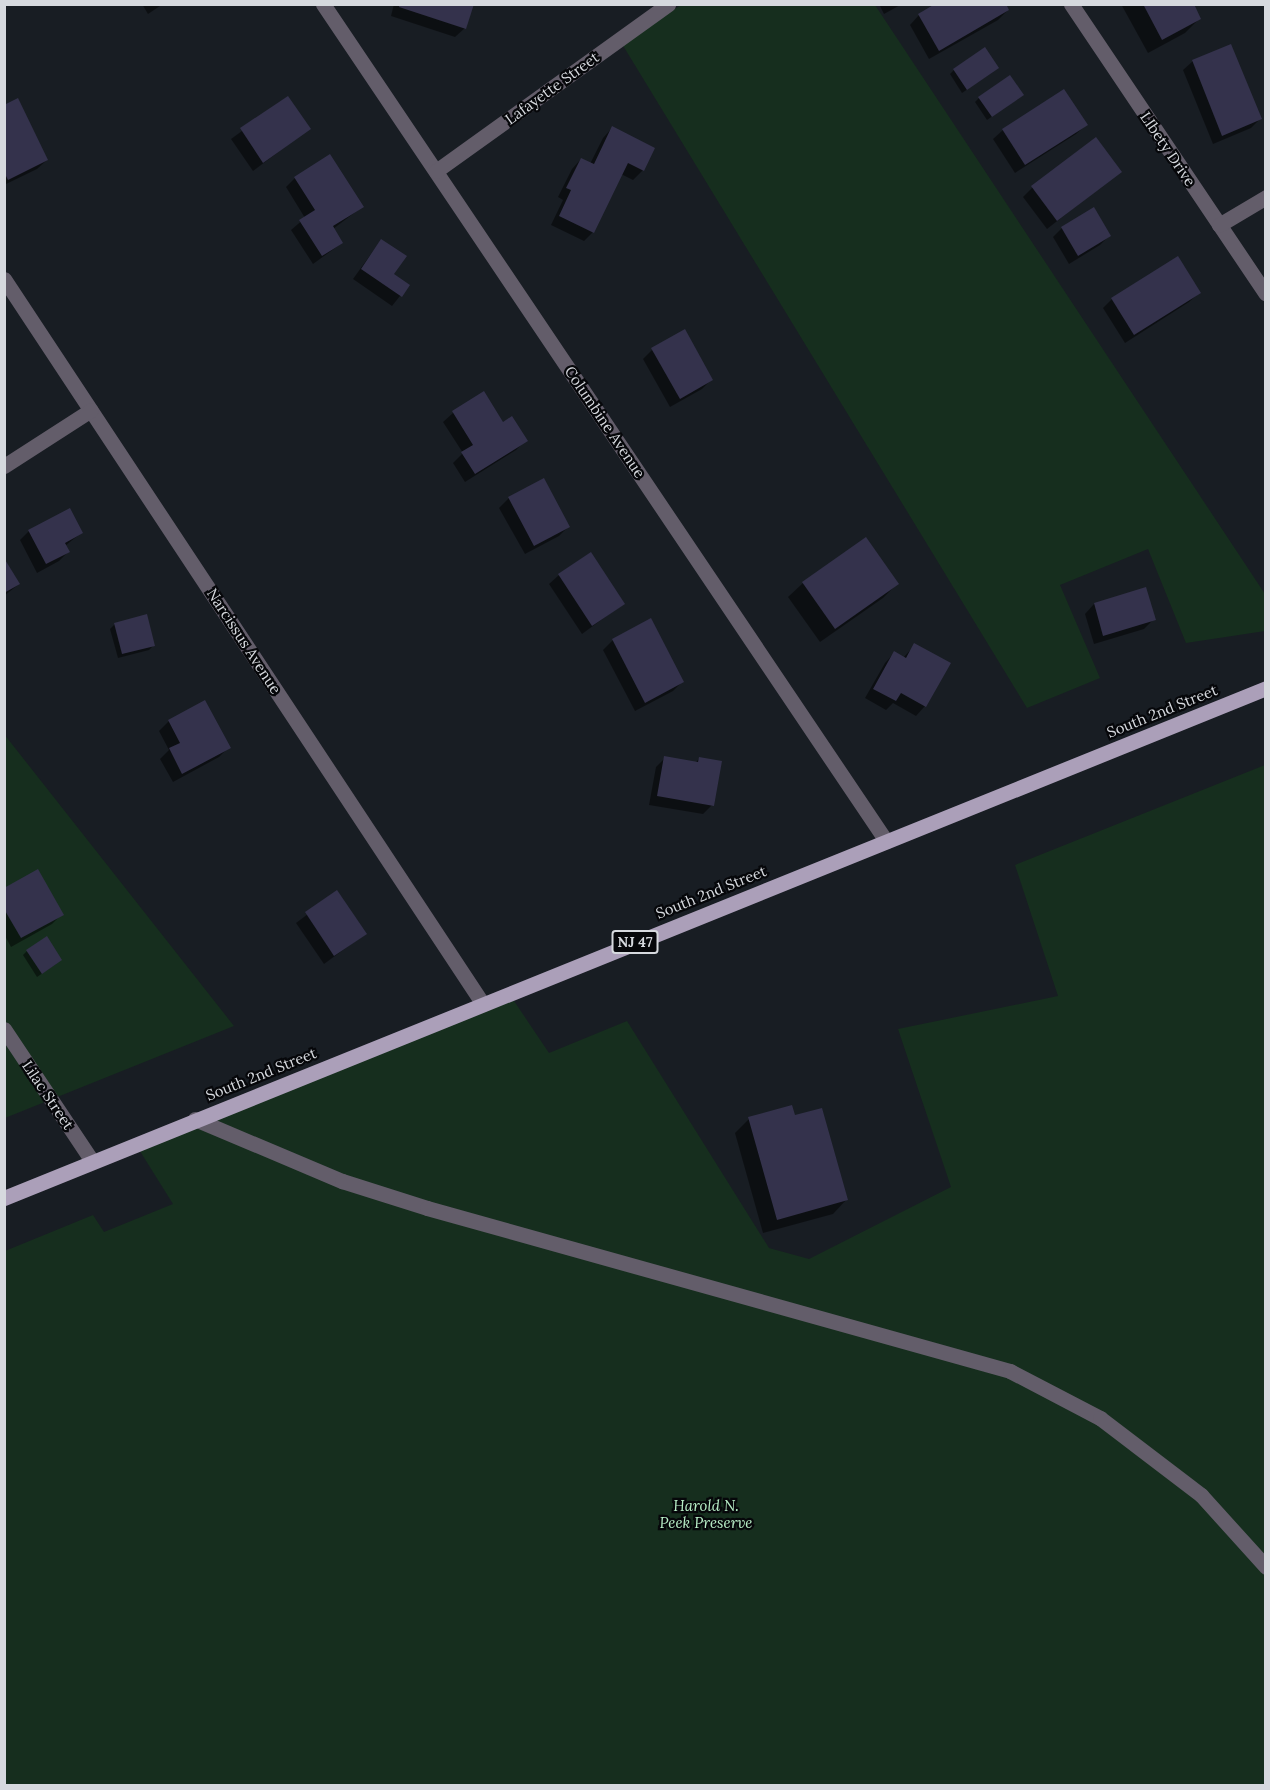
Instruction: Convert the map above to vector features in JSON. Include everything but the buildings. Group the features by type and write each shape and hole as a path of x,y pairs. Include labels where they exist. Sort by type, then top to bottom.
{"main road":[{"name":"South 2nd Street","path":"4,1198 1266,688"}],"street":[{"name":"Columbine Avenue","path":"323,4 886,841"},
{"name":"Lafayette Street","path":"436,171 668,4"},
{"name":"LIbety Drive","path":"1071,4 1266,294"},
{"path":"1219,225 1266,197"},
{"name":"Narcissus Avenue","path":"4,279 483,1004"},
{"path":"4,466 91,410"},
{"name":"Lilac Street","path":"4,1029 92,1161"},
{"path":"195,1119 342,1181 427,1208 1010,1371 1100,1418 1192,1488 1266,1567"}],"green space":[{"path":"681,5 875,5 1265,594 1265,631 1186,643 1148,549 1060,585 1100,678 1027,708 622,44"},
{"path":"4,734 234,1026 5,1118 4,1118"},
{"name":"Harold N. Peek Preserve","path":"1265,765 1265,1785 5,1786 5,1251 93,1215 104,1232 173,1204 133,1140 508,992 549,1053 627,1021 769,1248 809,1259 951,1187 898,1029 1058,996 1015,865"}]}
